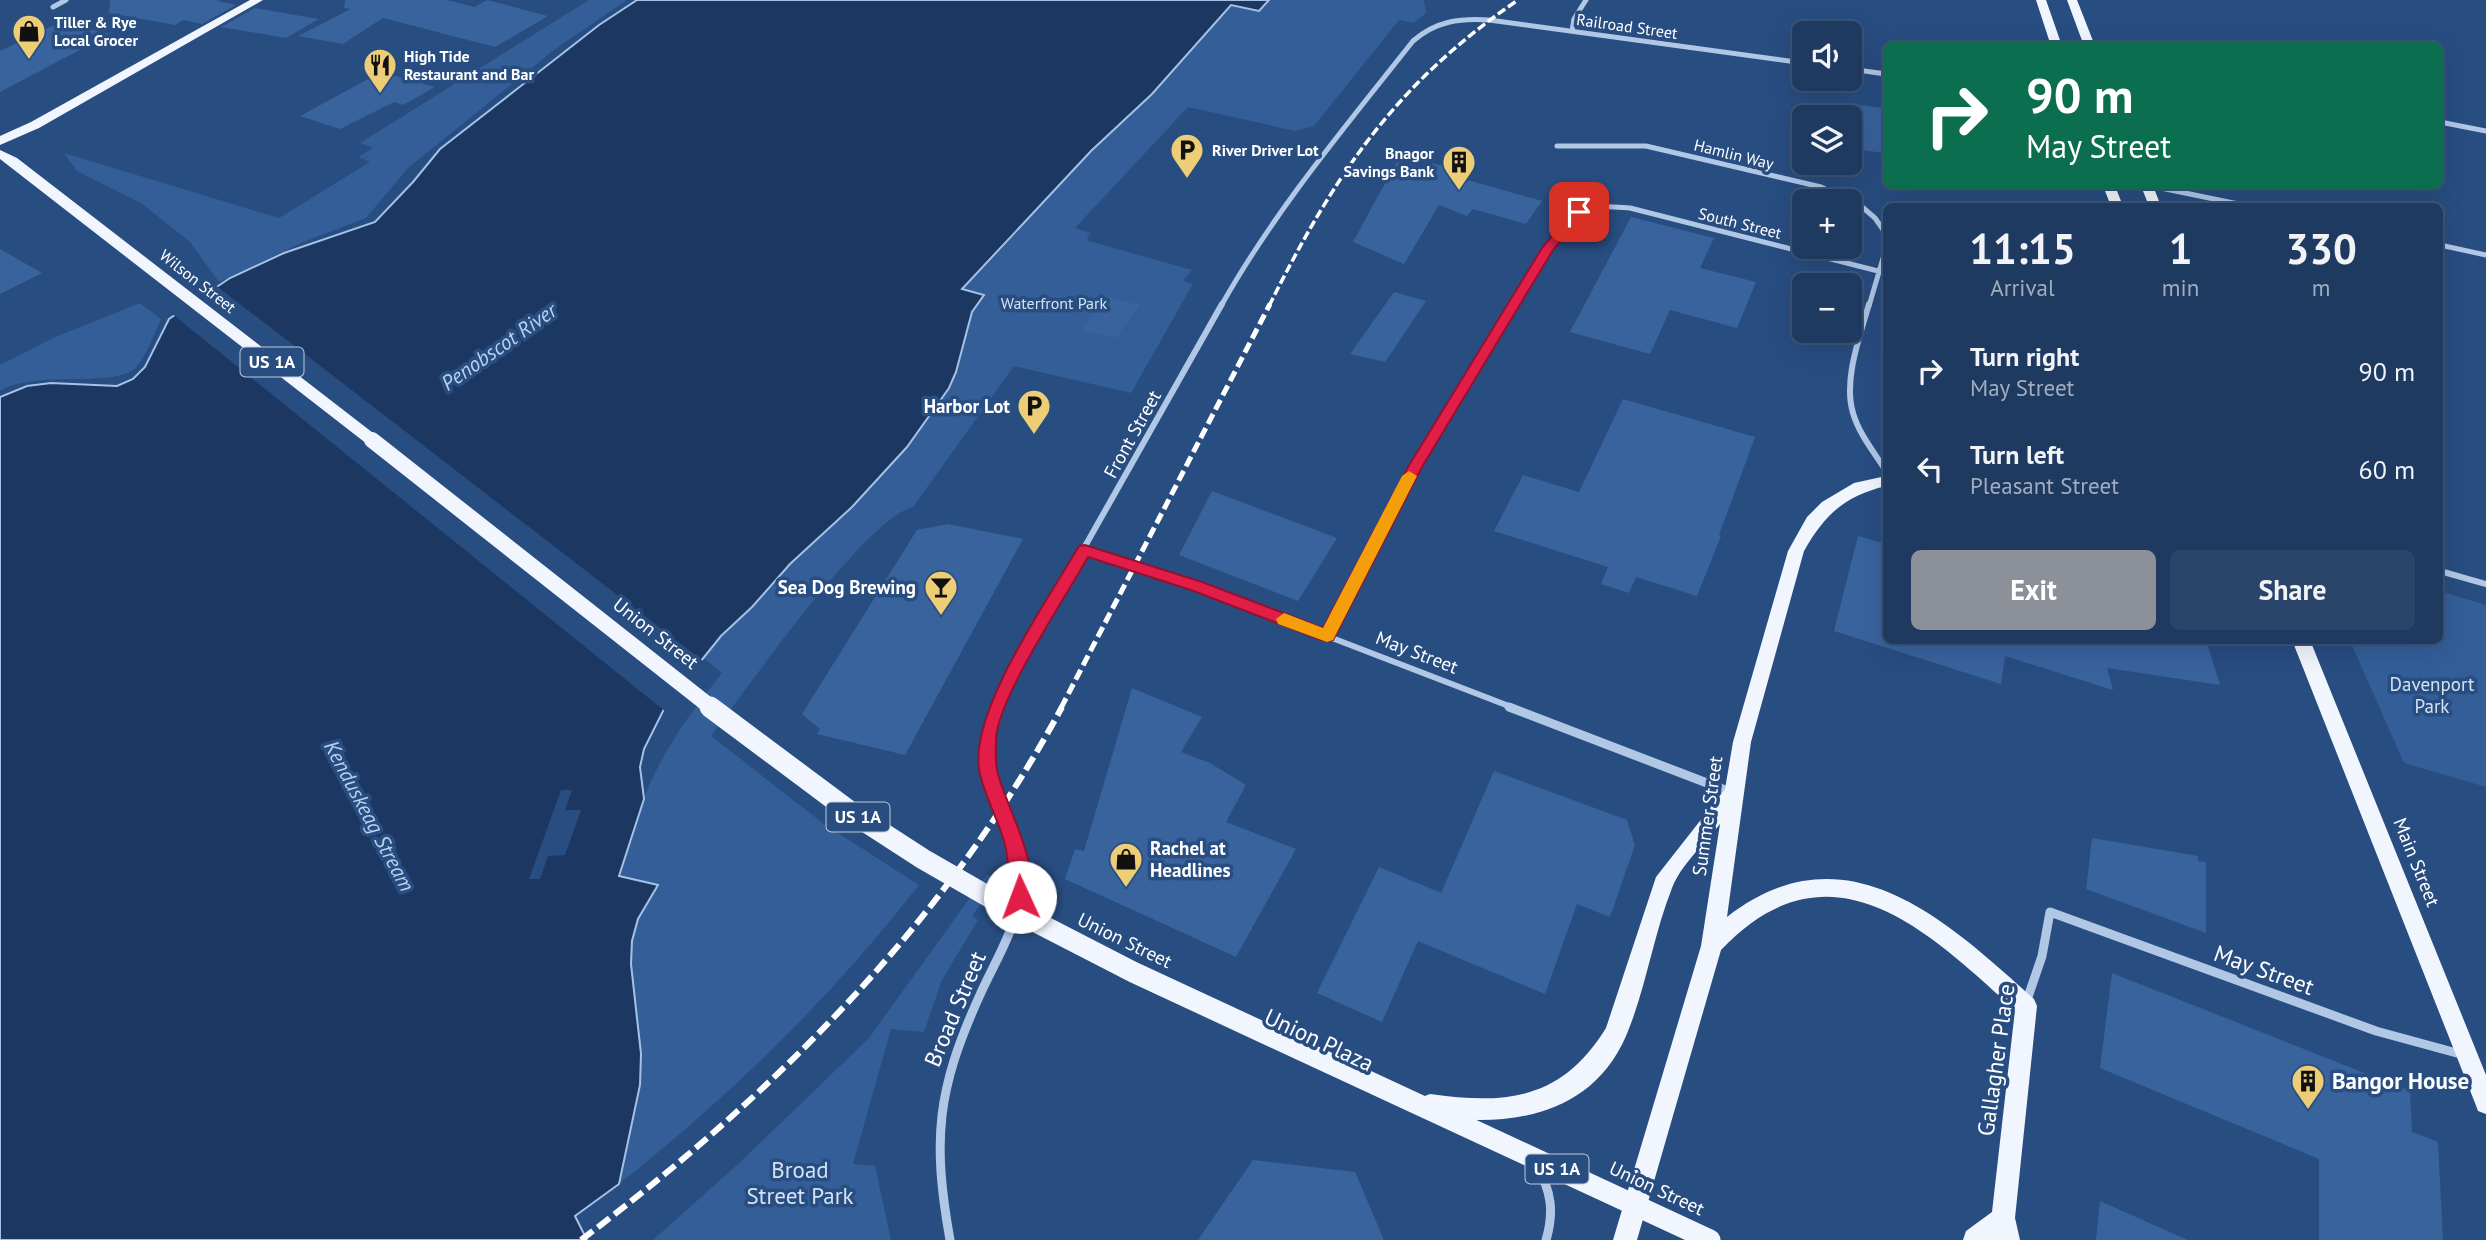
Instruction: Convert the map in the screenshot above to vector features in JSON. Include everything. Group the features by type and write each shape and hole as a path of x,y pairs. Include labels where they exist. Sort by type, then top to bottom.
{"main road":[{"path":"0,141 35,125 258,0"},
{"path":"2041,0 2056,42"},
{"path":"2073,0 2089,42"},
{"name":"Wilson Street","path":"0,154 13,161 173,284 372,440"},
{"name":"Union Street","path":"372,440 778,760 889,838 962,882 1091,951 1710,1240"},
{"name":"Summer Street","path":"1625,1240 1712,946 1734,793 1748,718 1785,588 1803,536 1820,513 1837,499 1860,487 1883,482"},
{"name":"Main Street","path":"2303,644 2486,1103"},
{"name":"US 1A","path":"1405,1098 1446,1108 1486,1111 1525,1106 1571,1089 1585,1078 1608,1050 1622,1015 1663,883 1734,793"},
{"path":"1712,946 1742,917 1792,892 1824,887 1854,890 1896,904 1933,925 2026,1006"},
{"name":"Gallagher Place","path":"1975,1240 2005,1229 2026,1006"}],"street":[{"path":"53,7 66,0"},
{"path":"1572,31 1574,19 1586,0"},
{"name":"Railroad Street","path":"1447,20 1481,19 1792,61"},
{"name":"Front Street","path":"1014,919 1020,897 1020,873 1015,845 988,769 988,735 996,709 1015,670 1251,253 1413,41 1429,27 1447,20"},
{"path":"1862,71 1883,74"},
{"path":"2443,123 2486,131"},
{"name":"Hamlin Way","path":"1557,146 1646,146 1821,187 1861,206 1883,230"},
{"path":"2164,189 2233,203"},
{"name":"South Street","path":"1327,636 1394,504 1548,248 1574,216 1596,207 1630,208 1878,271"},
{"path":"2443,247 2486,255"},
{"path":"1883,257 1850,397 1858,424 1883,466"},
{"name":"May Street","path":"1085,550 1196,586 1734,793"},
{"path":"2443,572 2486,584"},
{"name":"May Street","path":"2050,912 2376,1031 2468,1056"},
{"name":"Gallagher Place","path":"2026,1006 2028,991 2042,956 2050,912"},
{"name":"Broad Street","path":"950,1240 938,1156 942,1095 958,1042 1014,919"},
{"name":"Union Plaza","path":"1014,919 1531,1161 1549,1189 1552,1214 1546,1240"}],"green space":[{"path":"589,0 627,0 554,50 408,168 366,218 303,242 219,282 190,242 141,203 77,171 64,153 279,218 370,162 358,157 373,148 360,143"},
{"name":"Waterfront Park","path":"1269,0 1424,0 1426,13 1414,23 1399,20 1314,126 1295,131 1188,107 1075,228 1091,233 1087,237 1089,241 1192,270 1183,281 1193,284 1131,393 1014,366 913,507 892,518 866,541 837,573 711,736 824,824 919,885 850,967 778,1044 701,1115 619,1184 640,1085 641,1054 631,964 632,941 638,919 658,885 618,877 640,808 659,764 688,717 722,673 702,657 790,564 852,507 907,447 938,406 956,372 972,312 984,295 962,290 1091,151 1152,94 1231,5 1258,11"},
{"path":"140,303 161,319 144,357 136,367 112,377 34,381 0,391 0,365 53,338"},
{"name":"Davenport Park","path":"2443,592 2486,605 2486,787 2404,763 2351,644 2443,644"},
{"name":"Broad Street Park","path":"987,874 998,880 972,916 978,920 942,980 924,1032 891,1029 853,1164 875,1166 891,1240 653,1240 737,1165 869,1038"}],"water":[{"path":"637,0 1269,0 1259,11 1231,5 1152,94 1091,151 962,289 984,295 972,312 949,388 907,447 852,507 790,564 752,607 721,636 667,703 644,749 640,767 644,799 619,876 658,885 638,919 632,941 631,964 641,1054 640,1085 619,1184 575,1216 587,1240 0,1240 0,397 27,386 51,383 117,386 133,379 145,367 169,319 230,278 284,253 375,222 440,149 599,25"}],"pier":[{"path":"214,284 703,661 666,712 171,313"},
{"path":"561,790 572,790 565,810 581,810 565,855 548,856 540,879 529,879"}],"building":[{"path":"110,0 220,0 217,1 236,5 202,24 183,20 175,25 109,13"},
{"path":"345,0 447,0 474,7 487,0 548,16 495,47 383,18 343,44 298,36 351,9 344,8"},
{"path":"255,8 319,19 286,38 221,27"},
{"name":"Tiller & Rye Local Grocer","path":"66,24 110,34 0,92 0,51 52,26"},
{"name":"High Tide Restaurant and Bar","path":"381,72 435,87 403,105 394,102 340,129 300,116"},
{"path":"1862,105 1883,108 1883,153 1862,150"},
{"path":"1397,161 1427,169 1432,163 1469,173 1464,179 1542,201 1526,224 1473,209 1467,216 1439,205 1404,264 1353,242"},
{"path":"1631,217 1714,238 1700,268 1756,282 1737,328 1670,310 1650,354 1570,332"},
{"path":"0,249 42,273 0,294"},
{"path":"1394,292 1426,301 1385,362 1350,354"},
{"path":"1107,297 1140,305 1116,338 1082,330"},
{"path":"1623,399 1755,437 1697,596 1636,577 1629,593 1601,584 1608,567 1494,531 1523,475 1579,492"},
{"path":"1212,491 1337,538 1298,601 1179,555"},
{"path":"948,524 1023,539 905,755 817,734 820,729 802,714 917,530"},
{"path":"1858,536 1883,543 1883,644 2207,644 2220,685 2107,668 2113,690 2005,656 2001,684 1834,631"},
{"path":"1132,688 1202,717 1181,752 1210,763 1246,785 1226,822 1296,849 1236,957 1065,879 1075,849 1084,851"},
{"path":"1494,771 1627,820 1635,845 1610,917 1577,904 1545,994 1418,941 1382,1022 1317,993 1379,867 1441,893"},
{"path":"2092,838 2198,856 2198,861 2206,862 2206,933 2086,889"},
{"name":"Bangor House","path":"2112,973 2410,1091 2412,1132 2438,1142 2443,1240 2319,1240 2319,1159 2100,1068"},
{"path":"1253,1160 1355,1172 1384,1240 1198,1240"},
{"path":"2100,1201 2188,1240 2096,1240"}],"railway":[{"path":"1269,306 1318,214 1372,135 1436,65 1518,0"},
{"path":"1061,708 1270,304"},
{"path":"581,1240 653,1184 722,1125 788,1064 851,999 910,932 965,860 1016,786 1062,707"}],"slow traffic":[{"path":"1284,619 1327,636 1409,476"}],"place":[{"name":"Tiller & Rye Local Grocer","path":"29,61"},
{"name":"High Tide Restaurant and Bar","path":"380,95"},
{"name":"River Driver Lot","path":"1187,180"},
{"name":"Bnagor Savings Bank","path":"1459,192"},
{"name":"Harbor Lot","path":"1034,436"},
{"name":"Sea Dog Brewing","path":"941,617"},
{"name":"Rachel at Headlines","path":"1126,889"},
{"name":"Bangor House","path":"2308,1111"}],"route":[{"path":"1020,897 1020,873 1015,845 988,769 988,735 996,709 1015,670 1085,550 1196,586 1327,636 1415,467 1548,248 1579,212"}],"water label":[{"name":"Penobscot River","path":"499,347"},
{"name":"Kenduskeag Stream","path":"369,816"}]}
